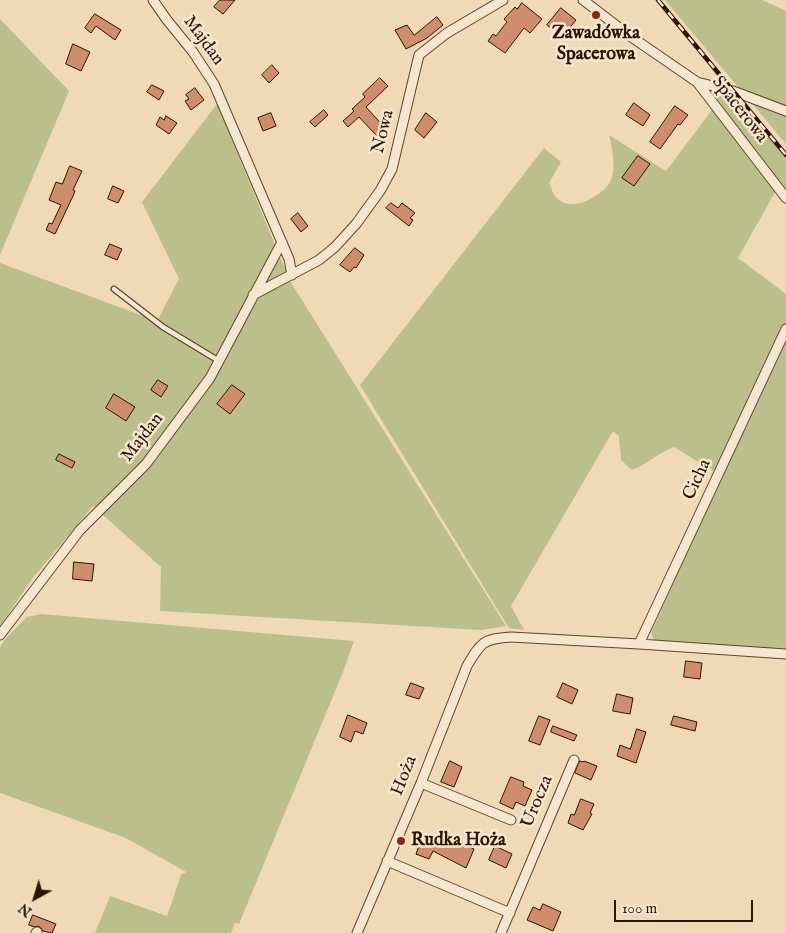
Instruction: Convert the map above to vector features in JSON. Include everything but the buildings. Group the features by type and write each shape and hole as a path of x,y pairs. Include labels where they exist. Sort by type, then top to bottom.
{"street":[{"name":"Majdan","path":"153,0 193,52 214,84 289,258 292,275"},
{"name":"Nowa","path":"253,296 319,260 335,247 356,224 387,180 392,168 419,55 447,33 502,0"},
{"name":"Spacerowa","path":"583,0 630,36 697,82 786,198"},
{"path":"697,82 733,91 786,111"},
{"name":"Majdan","path":"0,634 80,530 146,464 210,378 282,242"},
{"name":"Cicha","path":"639,644 786,329"},
{"name":"Hoża","path":"357,933 467,666 477,648 491,638 639,644"},
{"path":"639,644 786,654"},
{"name":"Urocza","path":"501,933 574,760"},
{"path":"420,783 511,820"},
{"path":"387,861 510,913"}],"lane":[{"path":"114,289 163,326 220,362"}],"green space":[{"path":"665,0 762,0 786,11 786,144"},
{"path":"0,19 69,91 0,255"},
{"path":"721,92 733,94 786,159 786,196 717,99"},
{"path":"217,104 290,281 506,626 481,630 160,611 161,567 93,506 32,579 0,626 0,263 157,321 179,279 142,202"},
{"path":"715,106 778,187 738,258 786,294 786,654 659,643 654,640 651,633 785,332 718,474 674,447 632,470 621,460 619,436 613,431 511,606 524,630 509,628 360,385 544,148 561,162 549,183 554,194 562,202 577,204 593,198 606,188 610,182 614,165 609,135 666,171"},
{"path":"41,614 354,641 239,924 235,923 231,933 95,933 110,896 167,916 181,875 186,872 126,838 0,793 0,647 5,639 27,617"}],"railway":[{"path":"658,0 786,155"}],"place":[{"name":"Zawadówka Spacerowa","path":"596,15"},
{"name":"Rudka Hoża","path":"401,841"}]}
